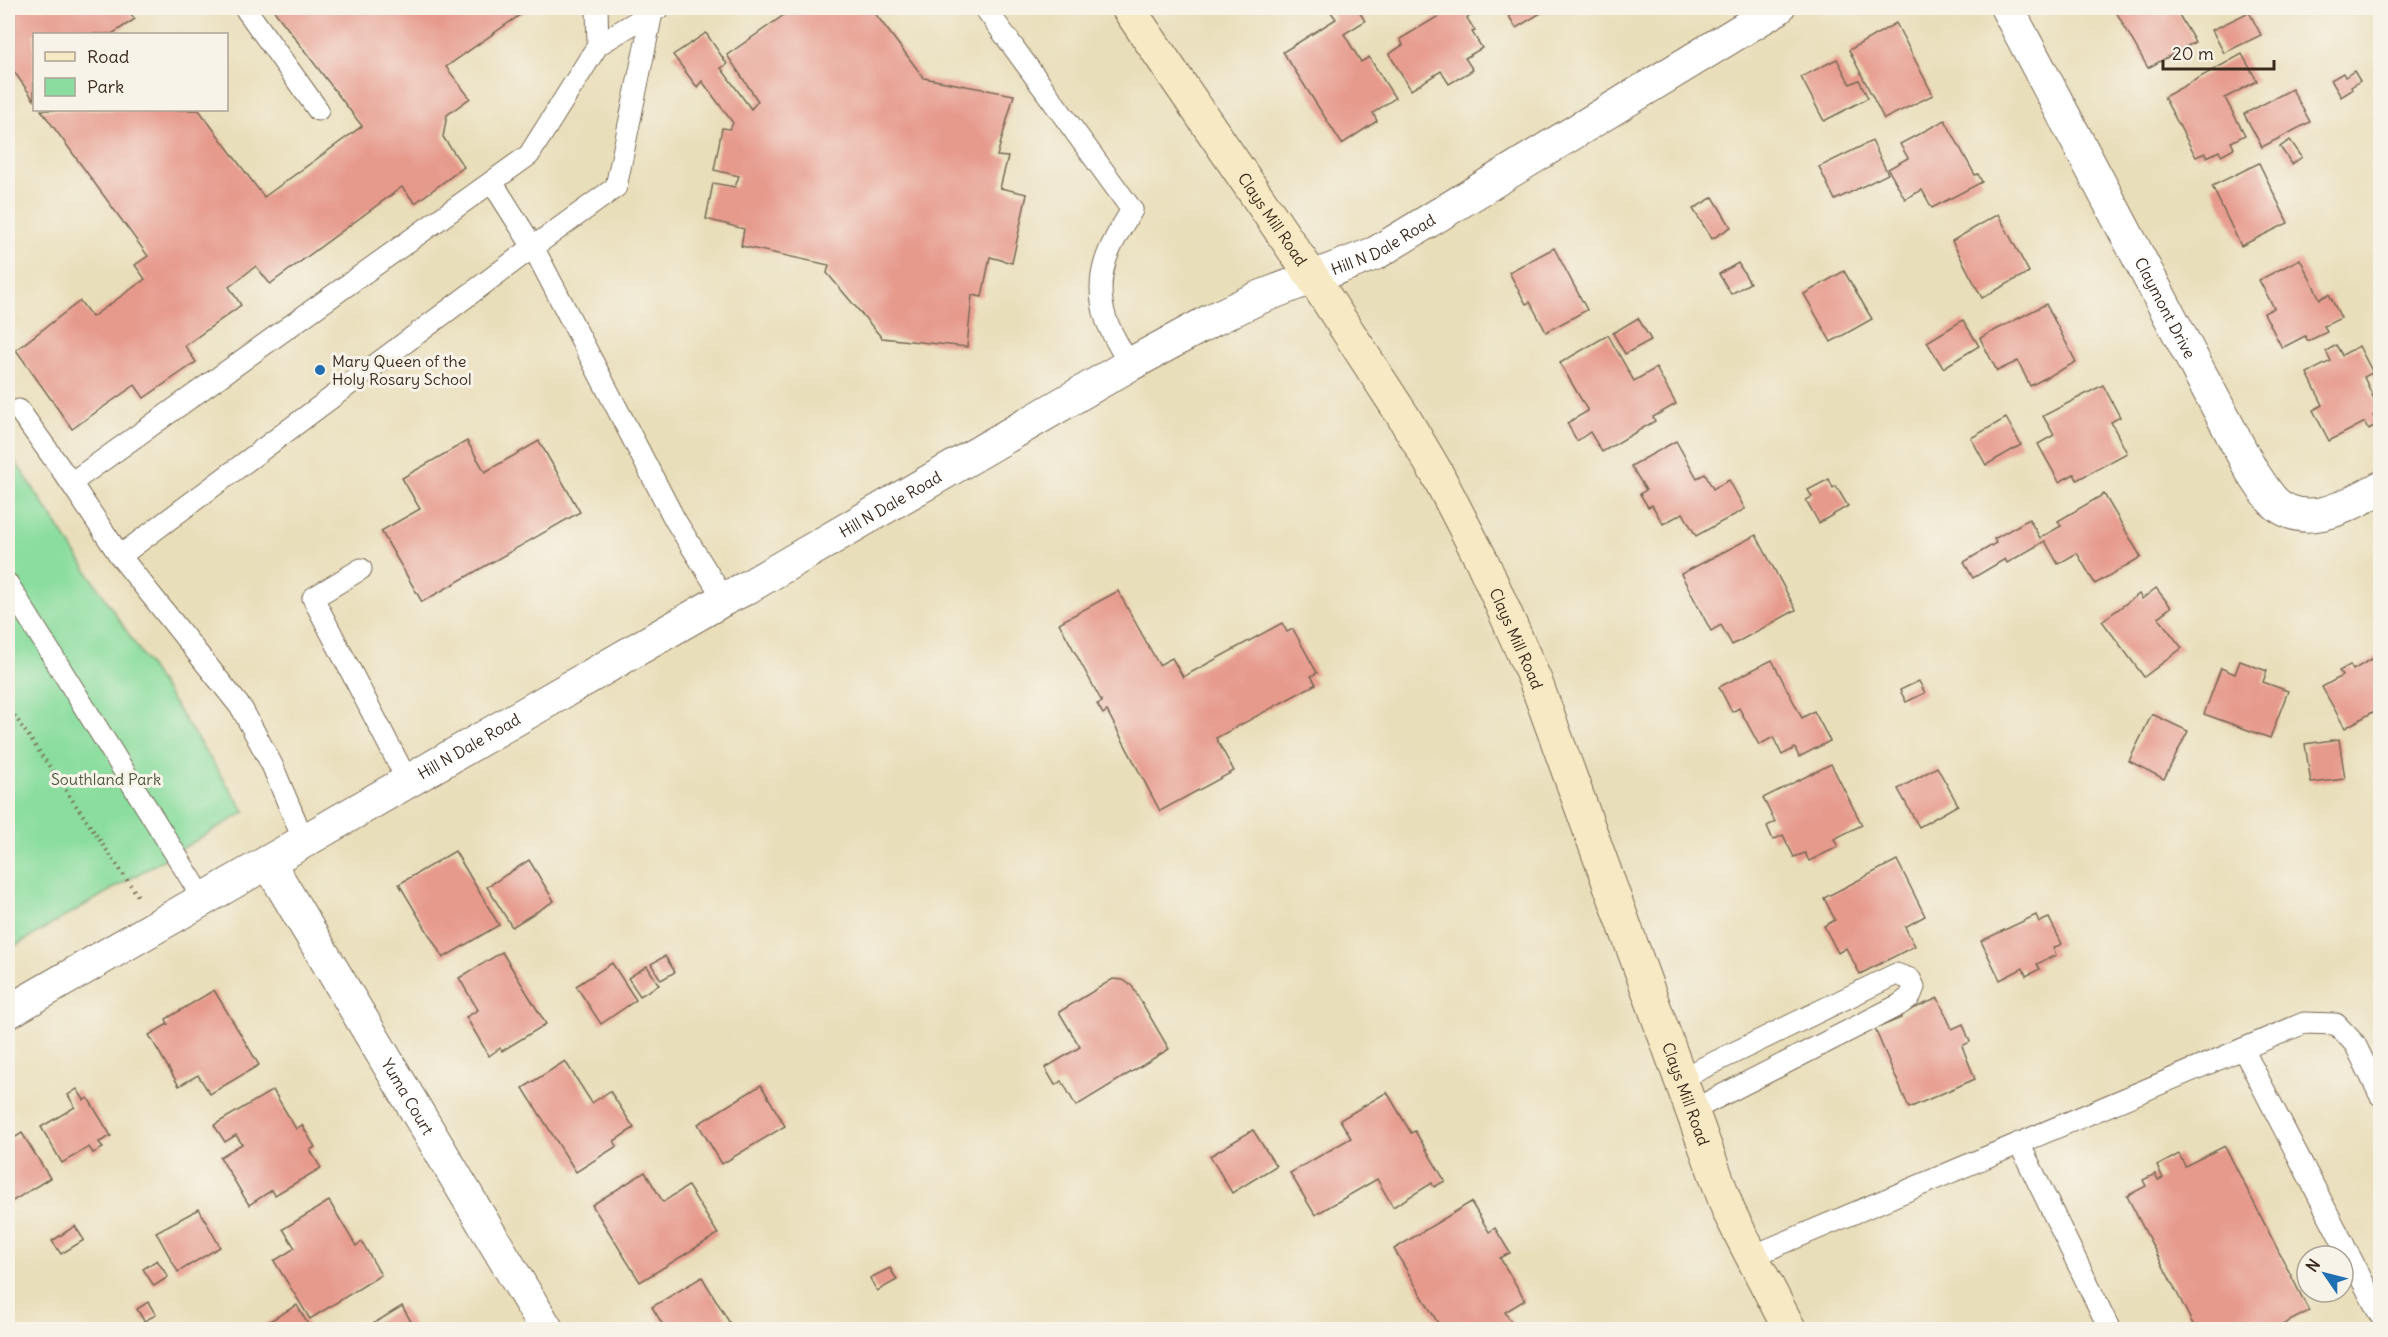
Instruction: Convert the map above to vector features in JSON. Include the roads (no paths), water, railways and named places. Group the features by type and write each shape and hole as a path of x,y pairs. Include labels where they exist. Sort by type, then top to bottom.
{"main road":[{"name":"Clays Mill Road","path":"1128,8 1313,278 1403,416 1437,472 1482,561 1535,680 1729,1212 1750,1257 1790,1329"}],"street":[{"name":"Hill N Dale Road","path":"8,1012 748,587 1129,365 1240,307 1376,253 1778,8"},
{"name":"Claymont Drive","path":"2007,8 2251,470 2272,500 2297,515 2326,513 2343,508 2380,488"},
{"name":"Yuma Court","path":"268,862 547,1329"}],"lane":[{"path":"245,8 318,110"},
{"path":"597,8 598,45"},
{"path":"985,8 1132,210 1111,242 1100,279 1106,319 1129,365"},
{"path":"71,483 529,155 598,45 656,10"},
{"path":"120,556 616,187 656,10"},
{"path":"492,182 533,247 675,520 724,599"},
{"path":"19,410 120,556 242,709 272,765 304,841"},
{"path":"361,569 313,598 408,782"},
{"path":"8,584 204,900"},
{"path":"1680,1079 1896,974 1910,979 1914,987 1910,997 1899,1005 1691,1111"},
{"path":"1750,1257 2304,1023 2336,1024 2355,1044 2380,1095"},
{"path":"2243,1049 2380,1315"},
{"path":"2019,1143 2110,1329"}],"place":[{"name":"Mary Queen of the Holy Rosary School","path":"320,370"}],"park label":[{"name":"Southland Park","path":"106,779"}]}
